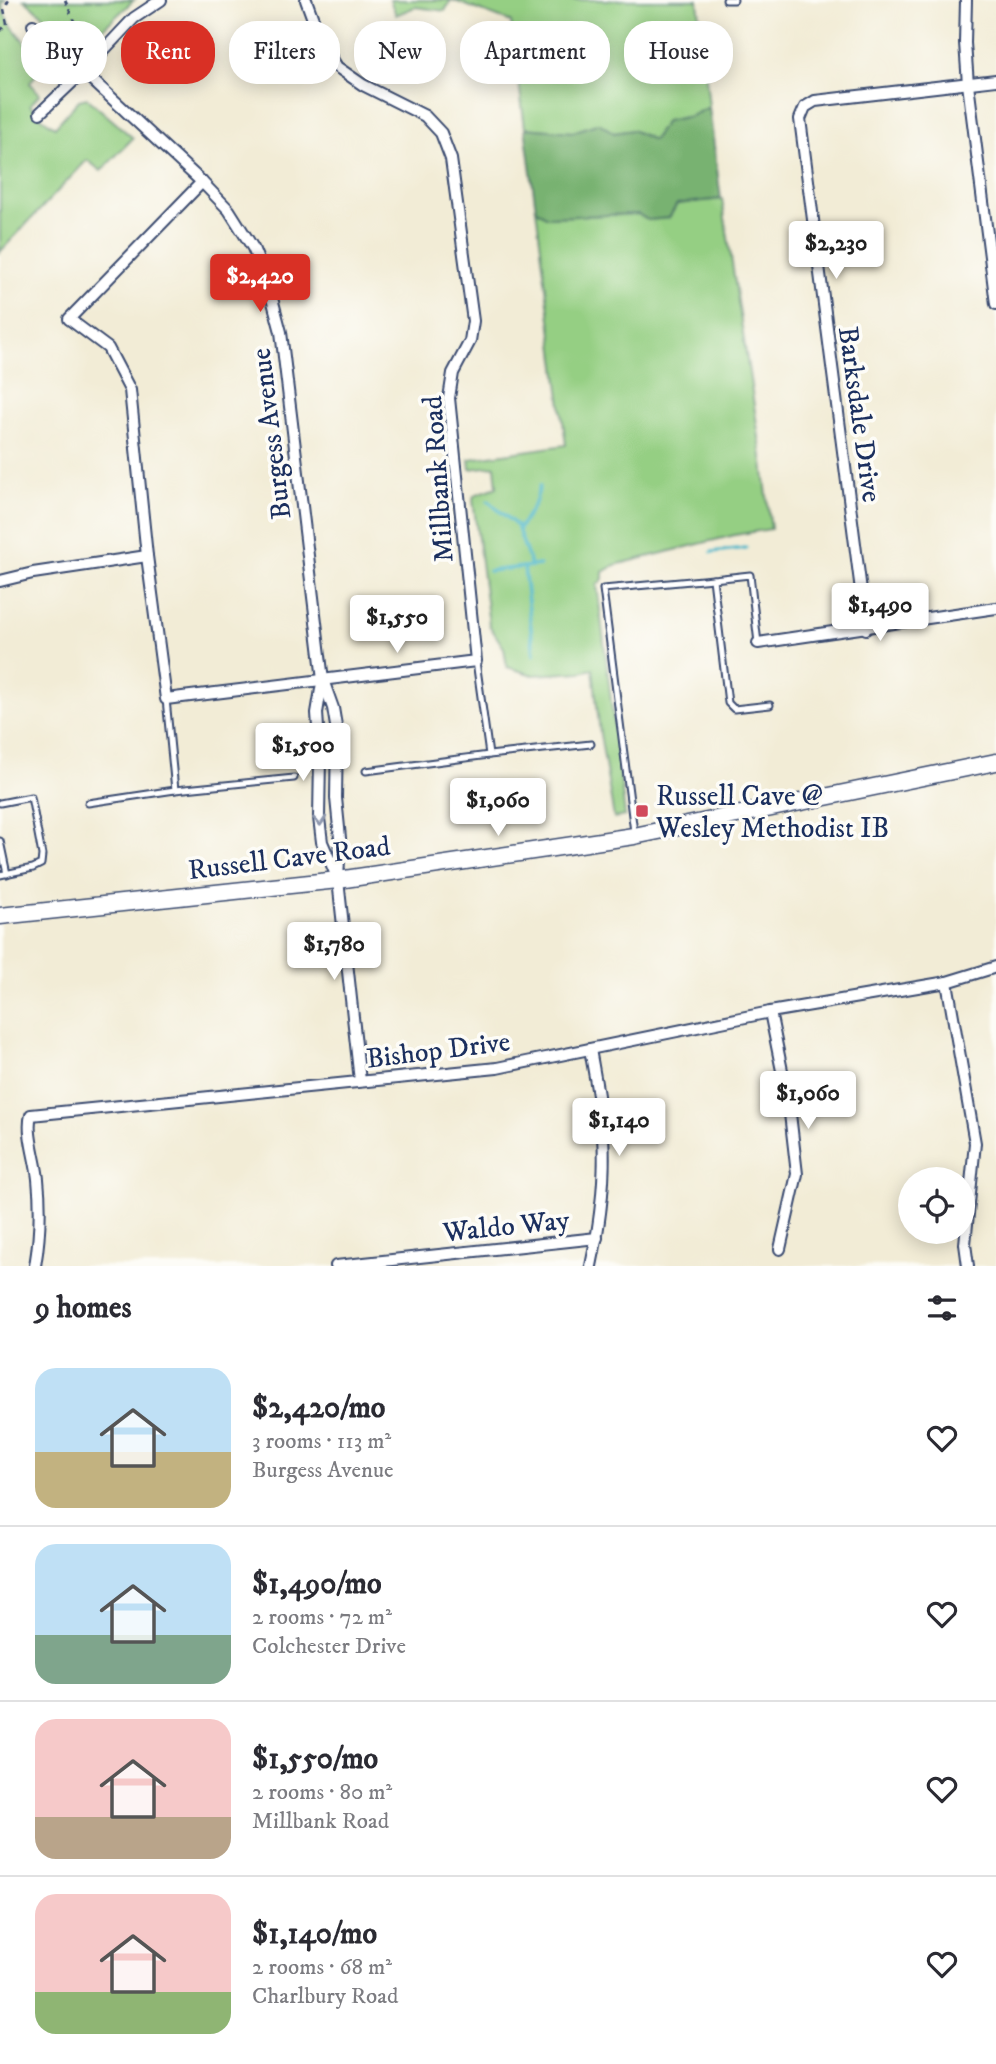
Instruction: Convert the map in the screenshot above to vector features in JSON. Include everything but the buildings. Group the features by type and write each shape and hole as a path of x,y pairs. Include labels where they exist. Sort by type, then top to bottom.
{"main road":[{"name":"Russell Cave Road","path":"0,916 338,880 635,836 996,762"}],"street":[{"path":"107,47 134,18 161,0"},
{"name":"Millbank Road","path":"306,0 321,41 337,67 363,85 425,116 441,133 451,159 473,321 470,341 453,373 449,398 477,661"},
{"path":"967,0 965,43 968,84 993,255 996,304"},
{"name":"Barksdale Drive","path":"866,629 800,119 805,107 815,101 996,80"},
{"path":"40,113 71,84"},
{"name":"Burgess Avenue","path":"99,84 229,210 253,248 269,287 281,332 323,680 333,708 337,732 340,838 338,880 360,1081"},
{"path":"202,182 69,319 108,348 130,390 147,556 166,699 477,661"},
{"path":"0,581 33,573 147,556"},
{"path":"758,643 996,608"},
{"name":"Burgess Avenue","path":"323,680 317,713 320,757 319,818 322,842 338,880"},
{"name":"Bishop Drive","path":"35,1266 40,1225 35,1155 27,1127 31,1115 497,1068 770,1012 947,982 996,967"},
{"path":"947,982 975,1143 965,1244 968,1266"},
{"path":"770,1012 789,1105 797,1174 780,1249"},
{"path":"590,1049 601,1107 603,1138 603,1190 591,1266"},
{"name":"Waldo Way","path":"336,1266 597,1238"}],"lane":[{"path":"726,0 734,0"},
{"path":"635,836 603,589 750,575 758,643"},
{"path":"713,579 728,703 734,709 770,705"},
{"path":"477,661 489,755"},
{"path":"166,699 175,790"},
{"path":"366,771 591,744"},
{"path":"88,803 175,790 294,778"},
{"path":"0,803 31,797 42,855 41,864 3,875 0,841"}],"path":[{"path":"0,31 7,24 4,9 9,0"},
{"path":"65,0 74,21"}],"green space":[{"path":"0,0 6,0 2,3 4,13 21,38 21,84 31,84 40,94 30,105 39,116 55,127 79,100 87,98 133,138 101,171 87,160 0,252"},
{"path":"24,0 134,0 107,25 107,21 50,21"},
{"path":"390,0 451,0 445,11 415,7 396,15"},
{"path":"452,0 698,0 700,21 624,21 624,84 707,84 709,107 691,116 666,121 653,140 632,130 614,133 599,123 573,132 525,128 519,84 610,84 610,21 508,21"},
{"path":"709,107 721,199 677,204 669,218 648,220 638,214 547,217 536,209 525,128 573,132 599,123 614,133 632,130 653,140 666,121 691,116"},
{"path":"722,199 771,529 735,535 615,565 603,572 603,579 597,585 625,816 614,818 600,734 593,669 533,675 507,667 504,648 489,625 473,500 474,495 497,487 495,466 470,469 469,459 566,445 536,209 547,217 638,214 648,220 669,218 677,204"}],"waterway":[{"path":"519,529 535,503 540,486"},
{"path":"488,501 517,526 531,566"},
{"path":"712,552 746,548"},
{"path":"534,655 524,567 540,565"},
{"path":"489,571 524,567"}],"place":[{"name":"Russell Cave @ Wesley Methodist IB","path":"642,811"}]}
